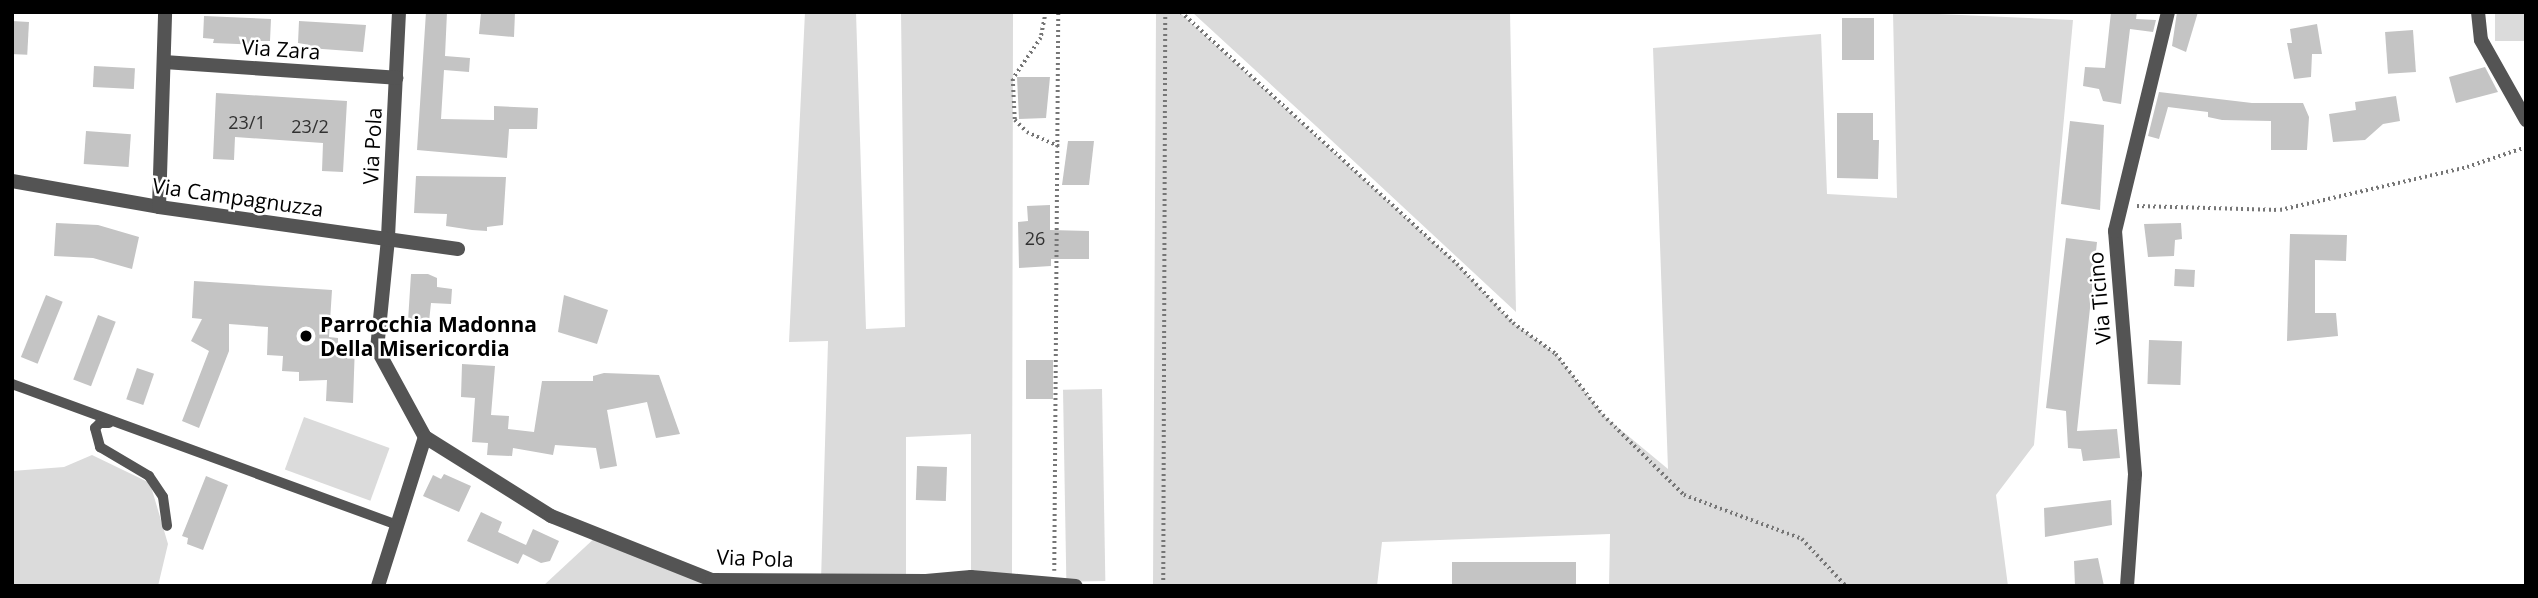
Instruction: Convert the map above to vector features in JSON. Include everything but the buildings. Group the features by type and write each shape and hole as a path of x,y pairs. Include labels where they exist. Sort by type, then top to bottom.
{"street":[{"path":"159,208 165,12"},
{"name":"Via Pola","path":"399,12 388,239 377,349 425,437 551,516 712,580 926,581 971,577 1076,586"},
{"name":"Via Ticino","path":"2127,586 2135,474 2115,231 2168,12"},
{"path":"2478,12 2481,40 2526,120"},
{"name":"Via Zara","path":"164,62 396,78"},
{"name":"Via Campagnuzza","path":"12,181 159,208 458,248"},
{"path":"378,586 425,437"}],"lane":[{"path":"12,384 111,423 397,525"},
{"path":"111,423 100,422 95,428 100,447 149,476 163,496 167,526"}],"path":[{"path":"1046,12 1041,38 1013,79 1014,120 1027,132 1059,146"},
{"path":"1054,583 1058,12"},
{"path":"1163,586 1165,12"},
{"path":"1181,12 1457,264 1513,323 1556,354 1602,415 1684,495 1802,539 1846,586"},
{"path":"2121,205 2280,210 2467,167 2526,147"}],"shaded area":[{"path":"805,12 856,12 866,329 905,327 901,12 1013,12 1012,580 971,577 971,434 906,437 906,581 821,581 828,341 789,342"},
{"path":"1156,12 1179,12 1457,264 1513,323 1556,354 1603,415 1668,469 1653,48 1821,34 1827,194 1897,198 1893,12 2073,20 2034,445 1996,495 2008,586 1609,586 1610,534 1382,542 1377,586 1153,586"},
{"path":"1192,12 1510,12 1516,312 1316,126"},
{"path":"2495,12 2526,12 2526,41 2495,41"},
{"path":"1102,389 1105,581 1066,582 1063,390"},
{"path":"304,417 390,448 370,501 285,470"},
{"path":"92,455 150,483 168,544 158,586 12,586 12,471 64,467"},
{"path":"598,535 712,586 543,586"}],"place":[{"name":"Parrocchia Madonna Della Misericordia","path":"306,336"}]}
